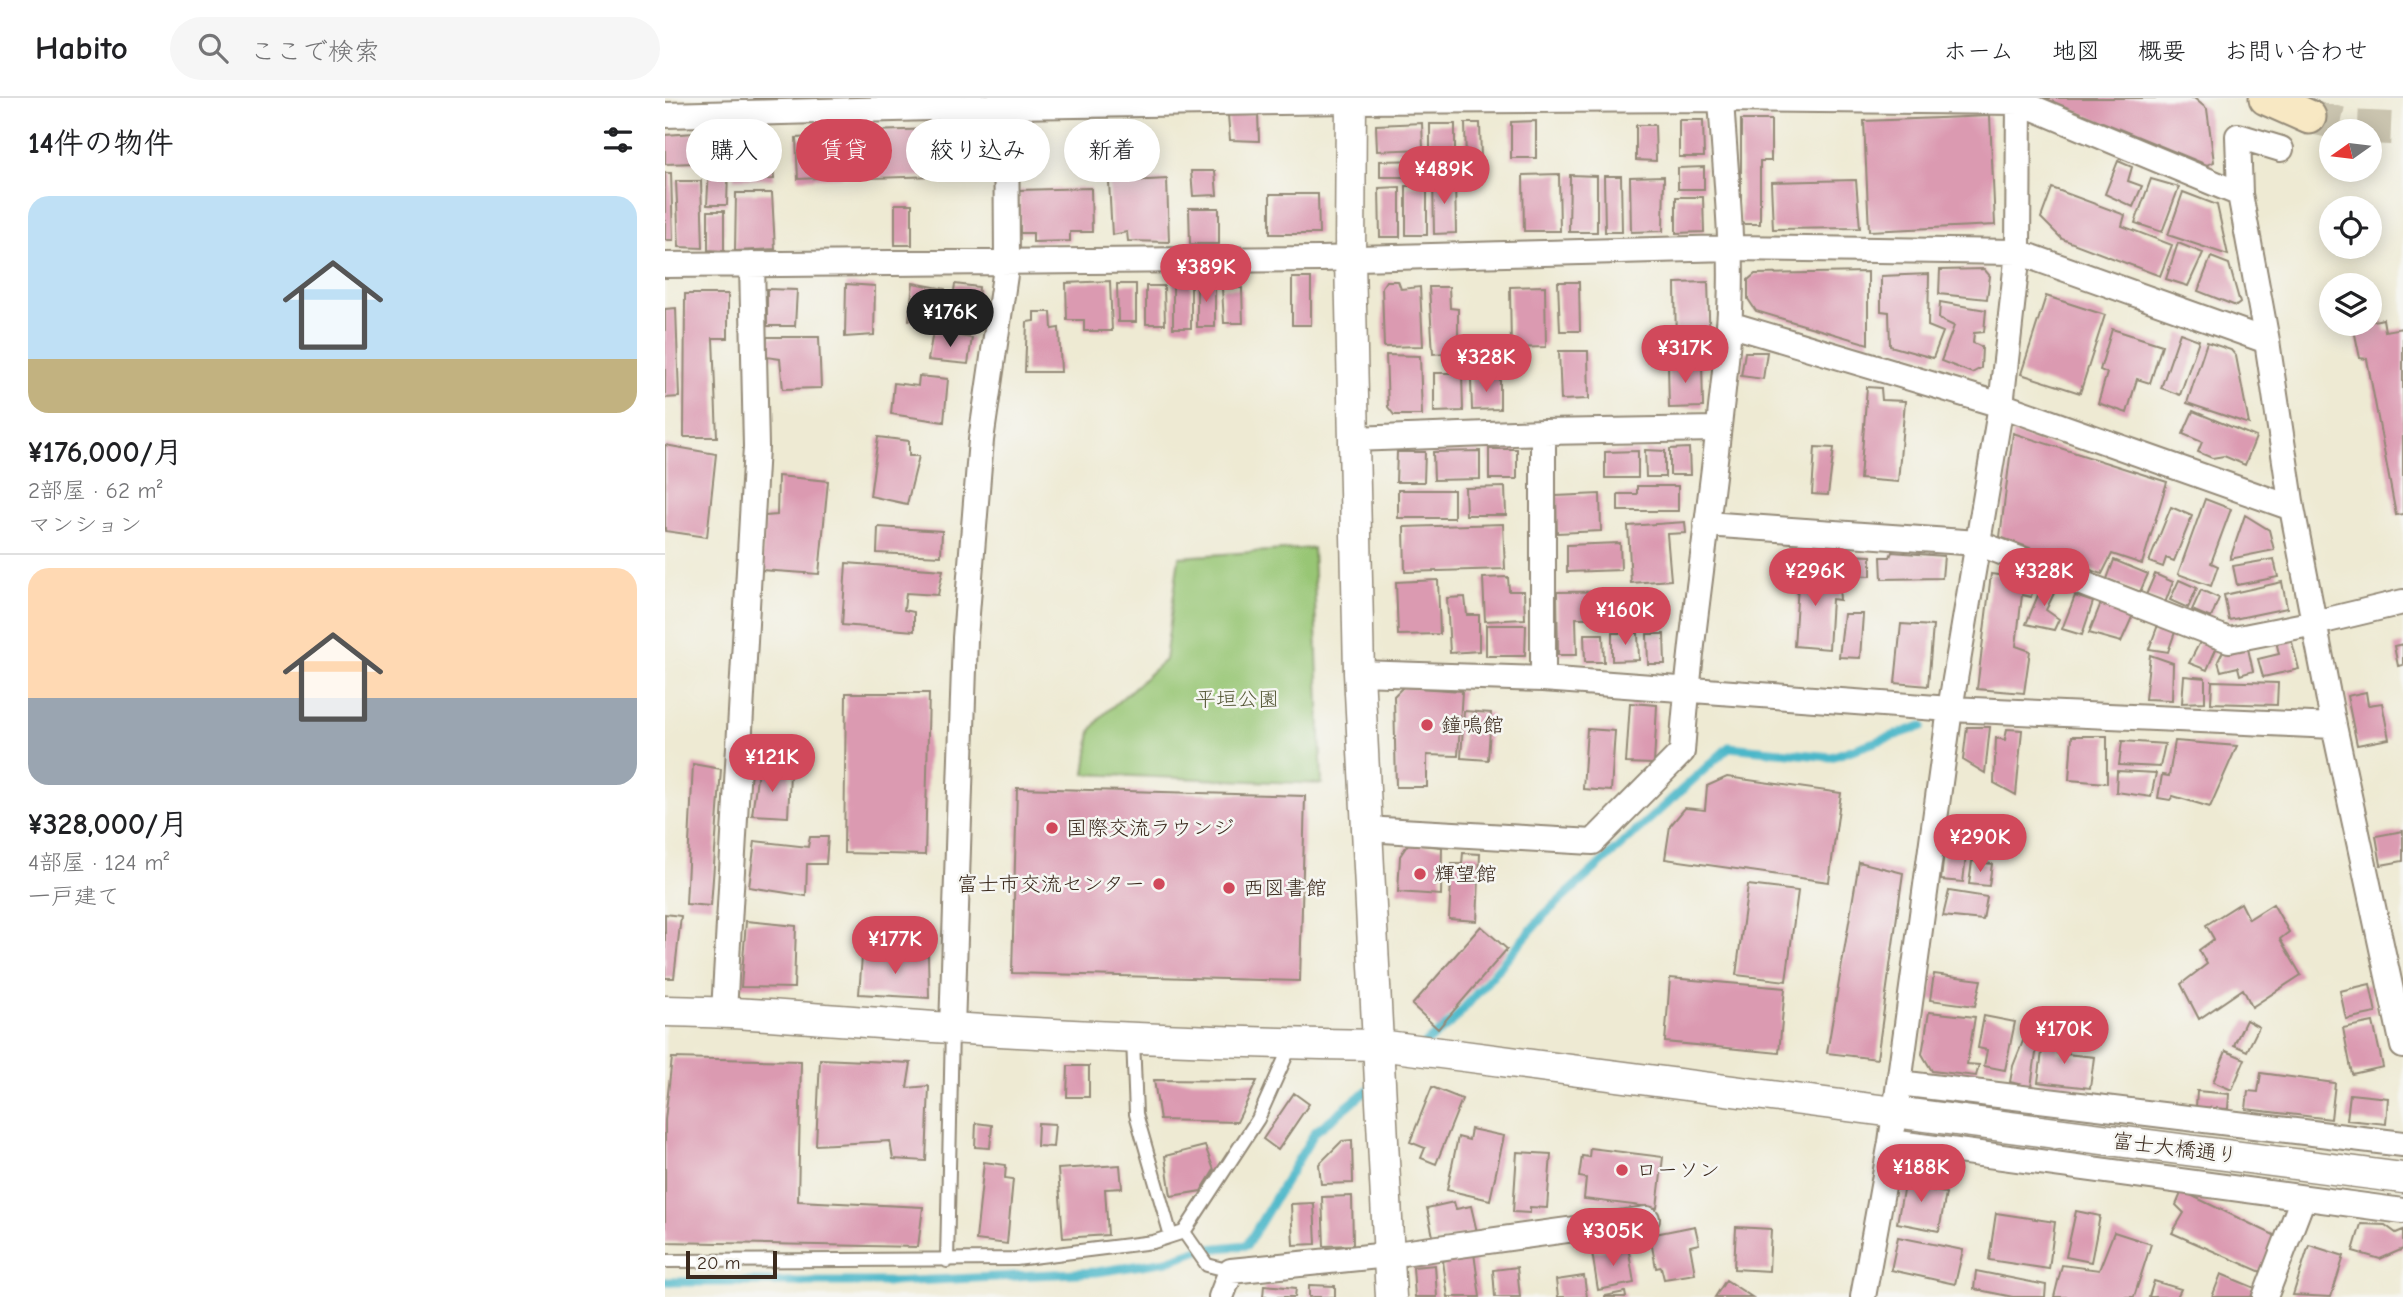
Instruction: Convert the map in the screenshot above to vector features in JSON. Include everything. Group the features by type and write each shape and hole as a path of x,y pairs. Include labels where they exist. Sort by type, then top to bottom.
{"main road":[{"path":"2266,98 2309,117"}],"street":[{"path":"1351,99 1350,258 1359,673 1391,1297"},
{"path":"665,115 1006,102 1351,99 2019,100 2240,194"},
{"path":"1366,829 1593,842 1682,752 1729,324 1730,248 1721,99"},
{"path":"1863,1297 1891,1142 1950,709 2001,405 2018,252 2019,100"},
{"path":"952,1028 965,638 981,440 1007,261 1006,102"},
{"path":"2281,149 2238,136 2240,194 2267,341 2292,508 2334,726 2403,1046"},
{"path":"665,265 1350,258 1730,248 2018,252 2267,341"},
{"path":"724,1012 756,447 753,264"},
{"path":"1729,324 2001,405 2292,508"},
{"path":"1354,439 1717,429"},
{"path":"1542,679 1543,432"},
{"path":"1706,524 1978,543 2229,640 2403,602"},
{"path":"1359,673 1542,679 1950,709 2334,726"},
{"name":"富士大橋通り","path":"665,1011 724,1012 952,1028 1291,1044 1379,1045 2403,1178"},
{"path":"1899,1083 2403,1144"},
{"path":"1891,1142 2403,1210"},
{"path":"2265,1297 2303,1198"},
{"path":"1221,1297 1219,1268 1388,1255 1647,1219"}],"lane":[{"path":"947,1261 952,1028"},
{"path":"1133,1036 1136,1114 1178,1234 1219,1268"},
{"path":"665,1261 1016,1259 1131,1245 1178,1234 1258,1119 1291,1044"}],"green space":[{"name":"平垣公園","path":"1313,548 1322,784 1085,774 1091,731 1102,716 1165,660 1179,557"}],"building":[{"path":"754,98 818,98 818,100 754,102"},
{"path":"2044,98 2194,98 2207,109 2214,162 2207,165"},
{"path":"1258,114 1259,141 1230,140 1228,115"},
{"path":"1990,116 1995,225 1869,231 1864,121"},
{"path":"991,117 991,119 954,119"},
{"path":"1679,120 1703,120 1704,157 1679,157"},
{"path":"1741,120 1771,120 1771,161 1760,161 1760,224 1741,224"},
{"path":"1536,121 1536,158 1511,158 1511,122"},
{"path":"1422,123 1423,149 1377,151 1376,125"},
{"path":"1465,123 1480,123 1481,160 1466,161"},
{"path":"1430,124 1455,124 1455,161 1430,161"},
{"path":"1636,125 1655,125 1656,161 1636,160"},
{"path":"892,130 906,130 906,177 892,177"},
{"path":"686,134 686,163 665,164 665,135"},
{"path":"1425,160 1425,177 1380,177 1380,161"},
{"path":"2118,161 2132,167 2128,181 2142,186 2133,207 2105,194"},
{"path":"1704,167 1704,189 1678,189 1678,168"},
{"path":"1191,171 1215,171 1217,195 1193,196"},
{"path":"665,173 671,173 673,240 665,240"},
{"path":"1559,174 1560,231 1524,231 1523,175"},
{"path":"1570,175 1597,176 1597,232 1569,232"},
{"path":"1604,176 1621,176 1622,232 1605,232"},
{"path":"1664,176 1663,231 1631,232 1630,177"},
{"path":"1433,178 1455,178 1456,233 1434,234"},
{"path":"1160,179 1167,179 1169,242 1128,241 1127,232 1112,235 1109,182 1160,182"},
{"path":"2151,179 2179,187 2162,232 2135,223"},
{"path":"1856,180 1860,228 1773,229 1771,182"},
{"path":"676,181 701,182 703,248 679,247"},
{"path":"708,182 728,182 727,205 707,205"},
{"path":"1406,186 1427,186 1427,235 1406,235"},
{"path":"1400,187 1400,237 1380,237 1379,188"},
{"path":"1091,188 1092,232 1070,232 1070,241 1033,242 1033,233 1020,233 1019,190"},
{"path":"2052,188 2125,215 2122,226 2172,245 2160,276 2062,239 2041,218"},
{"path":"2183,192 2217,205 2228,255 2168,235"},
{"path":"736,193 772,193 775,249 735,251"},
{"path":"1270,194 1318,194 1319,234 1270,234"},
{"path":"1676,197 1703,197 1704,232 1676,233"},
{"path":"895,204 912,204 912,245 895,245"},
{"path":"1189,208 1219,208 1219,244 1190,244"},
{"path":"708,211 724,211 724,251 708,250"},
{"path":"2178,243 2203,253 2188,286 2166,279"},
{"path":"2211,257 2229,264 2240,303 2236,306 2198,291"},
{"path":"1984,269 1990,276 1987,299 1939,294 1940,270"},
{"path":"1868,272 1868,344 1756,311 1748,299 1748,280 1755,274"},
{"path":"1929,274 1928,326 1943,332 1933,358 1890,346 1889,312 1881,311 1881,276"},
{"path":"1292,278 1311,278 1311,325 1292,325"},
{"path":"1197,280 1215,280 1215,327 1197,327"},
{"path":"1110,281 1112,331 1084,331 1084,320 1067,320 1066,283"},
{"path":"1173,281 1191,281 1191,328 1173,328"},
{"path":"1386,281 1398,281 1401,289 1420,287 1423,346 1384,347 1382,287"},
{"path":"1558,282 1579,282 1580,331 1560,331"},
{"path":"1708,282 1710,348 1676,349 1675,283"},
{"path":"913,283 945,289 941,324 909,320"},
{"path":"846,284 875,286 874,335 845,337"},
{"path":"955,284 979,287 975,329 949,325"},
{"path":"1117,284 1136,284 1136,322 1118,322"},
{"path":"1146,286 1164,286 1165,324 1146,324"},
{"path":"1545,286 1546,347 1511,348 1510,287"},
{"path":"1429,287 1449,287 1450,308 1458,309 1458,352 1433,354"},
{"path":"1222,288 1242,288 1243,323 1224,323"},
{"path":"767,289 797,290 795,326 767,326"},
{"path":"685,294 728,294 728,338 713,338 717,437 684,437"},
{"path":"2046,296 2105,315 2080,393 2021,374"},
{"path":"1940,302 1986,310 1984,332 1974,333 1973,343 1982,347 1981,368 1972,373 1941,361 1954,326 1939,319"},
{"path":"676,308 679,397 665,398 665,309"},
{"path":"1034,312 1051,312 1052,329 1059,328 1061,372 1025,372 1027,322 1034,321"},
{"path":"2382,319 2385,331 2403,328 2403,514 2396,515 2367,359 2360,358 2355,336 2382,336"},
{"path":"2112,329 2162,345 2150,383 2137,379 2127,413 2098,403 2107,373 2100,370"},
{"path":"933,332 972,338 968,364 928,360"},
{"path":"2180,333 2199,340 2180,395 2161,388"},
{"path":"767,337 819,337 821,388 783,389 780,359 766,357"},
{"path":"2207,342 2231,350 2236,356 2249,424 2187,403"},
{"path":"1559,351 1588,351 1589,399 1561,400"},
{"path":"1745,352 1767,352 1763,379 1741,376"},
{"path":"1386,355 1420,356 1422,415 1394,415 1388,407"},
{"path":"1668,362 1702,362 1703,407 1669,408"},
{"path":"1434,373 1462,373 1463,411 1434,412"},
{"path":"919,376 948,379 944,422 891,414 894,383 918,386"},
{"path":"1500,378 1500,409 1472,410 1471,379"},
{"path":"1867,387 1881,388 1882,400 1905,401 1898,482 1860,479"},
{"path":"2193,411 2256,437 2245,465 2224,456 2212,458 2198,452 2202,442 2183,434"},
{"path":"2013,433 2167,482 2142,564 2112,554 2102,574 2000,537"},
{"path":"878,437 909,441 909,456 919,456 907,504 870,496"},
{"path":"665,445 716,454 707,537 665,531"},
{"path":"1815,447 1834,448 1828,495 1812,494"},
{"path":"1689,448 1690,475 1670,475 1670,449"},
{"path":"1489,449 1517,449 1517,479 1489,479"},
{"path":"1645,450 1665,451 1665,477 1646,477"},
{"path":"1480,451 1480,479 1434,480 1433,452"},
{"path":"1638,451 1638,478 1605,478 1605,452"},
{"path":"1397,452 1425,452 1424,482 1396,482"},
{"path":"778,476 828,481 819,574 761,570 765,516 777,515"},
{"path":"1637,486 1678,486 1678,511 1618,511 1618,494 1637,494"},
{"path":"1505,487 1506,515 1466,515 1465,488"},
{"path":"1398,490 1454,490 1454,518 1398,518"},
{"path":"1600,494 1601,531 1557,533 1556,496"},
{"path":"2205,499 2231,509 2211,563 2218,566 2211,586 2178,574"},
{"path":"2171,507 2192,516 2174,561 2166,558 2163,567 2149,562"},
{"path":"2245,515 2269,530 2274,550 2230,559"},
{"path":"1685,522 1686,533 1667,534 1671,580 1631,583 1628,526"},
{"path":"1503,524 1505,569 1405,572 1404,527"},
{"path":"878,527 942,531 941,556 877,553"},
{"path":"1620,543 1621,570 1567,572 1567,545"},
{"path":"1892,552 1944,556 1942,578 1882,579 1881,557 1890,557"},
{"path":"1847,555 1871,556 1871,576 1847,575"},
{"path":"2274,559 2278,577 2237,585 2233,566"},
{"path":"2114,560 2148,574 2140,592 2107,579"},
{"path":"846,563 943,570 938,595 906,593 904,610 914,612 914,631 842,625"},
{"path":"1799,570 1838,572 1840,600 1832,599 1829,649 1794,646"},
{"path":"1991,574 2035,580 2031,597 2022,595 2016,646 2030,651 2024,693 1977,689"},
{"path":"2155,574 2173,582 2165,603 2146,595"},
{"path":"1508,577 1509,591 1524,591 1525,619 1485,621 1483,578"},
{"path":"1438,580 1440,634 1398,635 1396,582"},
{"path":"2179,580 2197,588 2188,608 2170,600"},
{"path":"2044,581 2058,585 2046,610 2059,619 2054,630 2026,624"},
{"path":"2282,582 2287,608 2229,620 2224,595"},
{"path":"2201,590 2219,598 2211,618 2192,610"},
{"path":"1659,591 1659,617 1576,618 1577,655 1558,655 1557,592"},
{"path":"2075,596 2093,602 2082,635 2062,629"},
{"path":"1465,597 1467,615 1479,615 1479,651 1450,653 1447,598"},
{"path":"2101,603 2133,615 2121,642 2089,633"},
{"path":"1844,614 1863,614 1860,658 1839,657"},
{"path":"1901,624 1933,626 1928,686 1895,683"},
{"path":"1486,625 1526,625 1525,656 1486,656"},
{"path":"2158,625 2175,632 2168,652 2149,649"},
{"path":"1612,633 1638,633 1639,660 1612,661"},
{"path":"1584,634 1603,634 1604,662 1585,662"},
{"path":"1647,634 1664,634 1665,664 1648,664"},
{"path":"2291,638 2299,669 2263,677 2258,659 2279,654 2276,641"},
{"path":"2200,642 2216,649 2207,670 2189,663"},
{"path":"2247,644 2253,671 2240,675 2238,667 2221,671 2218,661 2223,651"},
{"path":"2403,644 2403,665 2398,666 2394,646"},
{"path":"2150,655 2173,663 2172,700 2145,699"},
{"path":"2184,676 2205,678 2205,702 2182,703"},
{"path":"2212,681 2278,683 2277,705 2211,703"},
{"name":"鐘鳴館","path":"1403,687 1462,691 1458,756 1427,755 1427,787 1396,787 1394,696"},
{"path":"2366,692 2368,705 2382,703 2389,739 2357,745 2347,696"},
{"path":"846,693 929,693 925,855 844,853"},
{"path":"1630,703 1657,705 1654,764 1626,763"},
{"path":"1464,711 1491,713 1488,760 1461,758"},
{"path":"1967,727 1990,727 1985,773 1963,760"},
{"path":"1587,729 1615,731 1611,791 1583,789"},
{"path":"2007,729 2022,730 2016,795 1994,783 1996,738 2005,740"},
{"path":"2072,736 2107,736 2107,783 2069,780"},
{"path":"2122,741 2165,744 2160,767 2119,765"},
{"path":"2175,741 2237,746 2210,807 2173,796 2170,800 2158,798 2162,775 2169,776"},
{"path":"693,764 721,769 711,906 686,904"},
{"path":"758,770 790,773 788,817 752,815"},
{"path":"2117,771 2156,773 2151,797 2116,792"},
{"path":"1727,777 1841,793 1829,882 1665,859 1670,826 1685,808 1705,810 1707,786"},
{"name":"富士市交流センター","path":"1017,788 1305,796 1300,981 1012,973"},
{"path":"2403,831 2403,861 2381,865 2376,836"},
{"path":"810,837 828,837 826,864 807,864 806,896 749,887 755,841 808,847"},
{"name":"輝望館","path":"1408,844 1442,847 1441,895 1398,892 1400,856"},
{"path":"1463,853 1480,854 1477,921 1449,919 1452,864 1462,864"},
{"path":"1944,853 1966,856 1963,882 1941,880"},
{"path":"1972,861 1992,864 1989,886 1969,884"},
{"path":"1859,862 1903,873 1877,1059 1827,1053"},
{"path":"1748,885 1798,891 1786,981 1736,975"},
{"path":"1949,891 1987,897 1983,920 1943,916"},
{"path":"2241,903 2249,919 2273,904 2289,932 2280,939 2301,975 2252,1007 2243,989 2199,1019 2181,984 2207,964 2199,950 2214,939 2206,925"},
{"path":"665,914 681,916 674,978 665,978"},
{"path":"746,921 796,926 794,988 741,987"},
{"path":"1481,926 1507,949 1438,1029 1412,1005"},
{"path":"928,955 929,998 859,994 862,957"},
{"path":"1934,974 1981,980 1975,1006 1930,1000"},
{"path":"1670,978 1785,988 1779,1053 1665,1042"},
{"path":"2370,984 2376,1013 2346,1019 2340,991"},
{"path":"1929,1012 1975,1017 1967,1064 1979,1065 1976,1076 1932,1071 1922,1054"},
{"path":"1984,1016 2015,1022 2005,1070 1984,1066 1987,1050 1978,1048"},
{"path":"2246,1020 2259,1027 2247,1051 2234,1045"},
{"path":"2373,1022 2383,1067 2352,1074 2343,1028"},
{"path":"2027,1031 2039,1033 2031,1087 2010,1082 2013,1066"},
{"path":"2044,1036 2059,1037 2057,1053 2094,1057 2090,1088 2038,1082"},
{"path":"2226,1051 2245,1059 2232,1090 2213,1082"},
{"path":"672,1058 801,1061 798,1201 923,1207 918,1247 665,1242 665,1120"},
{"path":"820,1059 911,1063 907,1088 929,1086 926,1161 893,1159 890,1141 816,1145"},
{"path":"1068,1066 1089,1066 1089,1097 1067,1097"},
{"path":"2261,1073 2335,1083 2331,1119 2246,1109 2248,1091 2258,1092"},
{"path":"1154,1080 1257,1081 1237,1122 1160,1120"},
{"path":"1432,1087 1462,1099 1436,1164 1421,1158 1425,1148 1410,1142"},
{"path":"2197,1091 2229,1094 2228,1109 2196,1107"},
{"path":"1294,1093 1309,1104 1278,1150 1263,1139"},
{"path":"2350,1094 2388,1098 2386,1124 2347,1120"},
{"path":"976,1123 992,1125 990,1148 975,1147"},
{"path":"1038,1123 1055,1124 1053,1147 1037,1146"},
{"path":"1471,1129 1504,1136 1490,1200 1447,1190 1458,1137 1469,1140"},
{"path":"1352,1140 1353,1183 1321,1184 1319,1164 1342,1141"},
{"path":"1205,1146 1214,1170 1201,1191 1171,1196 1165,1156"},
{"path":"1590,1148 1663,1157 1657,1208 1584,1199 1586,1178 1579,1177 1582,1156 1589,1157"},
{"path":"1517,1152 1551,1154 1547,1208 1530,1207 1530,1213 1513,1212"},
{"path":"984,1162 1006,1165 1005,1178 1013,1179 1007,1244 976,1240"},
{"path":"1120,1165 1122,1188 1105,1189 1108,1235 1063,1238 1058,1169"},
{"path":"1906,1174 1936,1180 1933,1191 1946,1193 1939,1231 1897,1223"},
{"path":"2182,1191 2276,1236 2261,1272 2172,1233 2184,1213 2176,1205"},
{"path":"1352,1196 1353,1245 1324,1246 1322,1197"},
{"path":"1454,1202 1456,1209 1471,1206 1477,1232 1434,1241 1427,1208"},
{"path":"1314,1203 1316,1244 1293,1245 1291,1204"},
{"path":"2076,1211 2100,1216 2091,1262 2066,1257"},
{"path":"1996,1213 2055,1222 2049,1269 1989,1260"},
{"path":"2361,1224 2385,1225 2396,1233 2403,1230 2403,1249 2380,1259 2353,1251"},
{"path":"1695,1226 1699,1244 1690,1246 1695,1274 1664,1279 1661,1267 1656,1268 1650,1235"},
{"path":"1736,1227 1771,1229 1769,1271 1734,1269"},
{"path":"2114,1232 2151,1244 2134,1297 2054,1297 2062,1265 2099,1270"},
{"path":"1898,1237 1963,1250 1955,1284 1891,1270"},
{"path":"2309,1245 2344,1256 2331,1297 2293,1295"},
{"path":"1628,1246 1634,1283 1598,1290 1592,1252"},
{"path":"1474,1253 1480,1297 1448,1297 1443,1261"},
{"path":"1435,1265 1437,1297 1415,1297 1413,1267"},
{"path":"1517,1267 1520,1297 1495,1297 1493,1270"},
{"path":"1976,1271 2046,1285 2045,1297 2013,1297 1974,1289"},
{"path":"2221,1274 2255,1288 2251,1297 2212,1297"},
{"path":"1584,1276 1587,1297 1558,1297 1556,1280"},
{"path":"1726,1280 1752,1297 1715,1297"},
{"path":"2154,1281 2181,1289 2177,1297 2149,1297"},
{"path":"1264,1285 1296,1288 1295,1297 1263,1297"},
{"path":"1309,1285 1335,1286 1335,1297 1309,1297"},
{"path":"1625,1292 1626,1297 1605,1297 1605,1296"}],"waterway":[{"path":"1426,1043 1454,1020 1544,915 1729,747 1831,757 1922,726"},
{"path":"665,1282 891,1282 1097,1272 1167,1261 1199,1250 1247,1245 1315,1132 1374,1085"}],"tunnel":[{"path":"2309,117 2357,127 2403,129"}],"place":[{"name":"鐘鳴館","path":"1427,725"},
{"name":"国際交流ラウンジ","path":"1052,828"},
{"name":"輝望館","path":"1420,874"},
{"name":"富士市交流センター","path":"1159,884"},
{"name":"西図書館","path":"1229,888"},
{"name":"ローソン","path":"1622,1170"}]}
